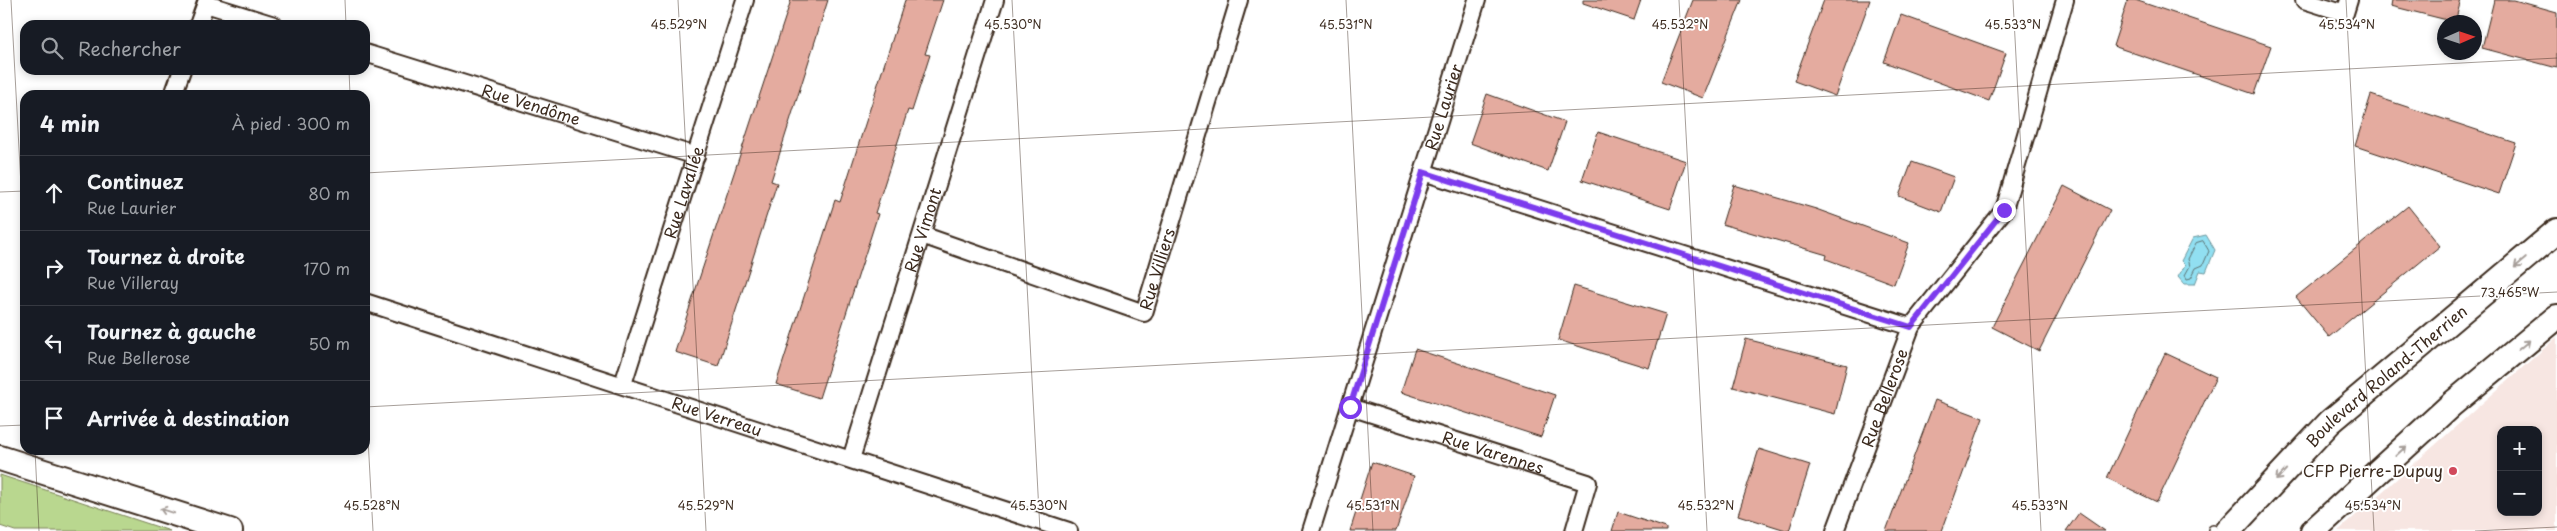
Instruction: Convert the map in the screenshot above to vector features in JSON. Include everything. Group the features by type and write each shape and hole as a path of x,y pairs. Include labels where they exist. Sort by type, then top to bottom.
{"main road":[{"name":"Boulevard Roland-Therrien","path":"2218,531 2330,422 2557,231"},
{"path":"2313,531 2452,404 2557,317"},
{"path":"0,458 230,531"}],"street":[{"name":"Rue Lavallée","path":"623,384 745,0"},
{"name":"Rue Vimont","path":"851,459 996,0"},
{"name":"Rue Villiers","path":"922,234 1144,313 1239,0"},
{"name":"Rue Laurier","path":"1311,531 1477,0"},
{"name":"Rue Bellerose","path":"1834,531 1911,327 2004,210 2065,0"},
{"path":"2304,0 2345,13 2349,0"},
{"path":"200,20 206,2 259,20"},
{"name":"Rue Vendôme","path":"370,55 696,156"},
{"path":"175,90 180,75"},
{"path":"1423,172 1911,327"},
{"name":"Rue Verreau","path":"370,304 623,384 1070,531"},
{"name":"Rue Varennes","path":"1350,407 1588,483 1574,531"}],"shaded area":[{"name":"CFP Pierre-Dupuy","path":"2557,337 2557,531 2338,531"}],"green space":[{"path":"0,475 170,531 15,531 0,526"}],"water":[{"path":"2206,235 2215,250 2206,272 2200,271 2195,284 2184,284 2178,277 2185,265 2181,261 2193,238"}],"building":[{"path":"791,0 828,0 771,181 777,183 718,366 675,352"},
{"path":"905,0 943,0 925,54 930,55 912,111 908,110 875,213 878,214 819,398 776,384 835,200 840,202"},
{"path":"1583,0 1641,0 1634,20 1583,3"},
{"path":"1693,0 1742,0 1703,98 1661,82"},
{"path":"1824,0 1870,0 1835,96 1794,81"},
{"path":"2128,0 2135,0 2271,46 2254,94 2113,46"},
{"path":"2392,0 2461,0 2457,15 2437,15 2437,18 2391,6"},
{"path":"2494,0 2514,0 2557,12 2557,68 2482,48"},
{"path":"1901,15 2006,53 1989,101 1884,62"},
{"path":"1487,94 1565,122 1548,171 1470,143"},
{"path":"2371,95 2516,143 2499,194 2355,146"},
{"path":"1598,132 1686,161 1670,209 1582,180"},
{"path":"1912,162 1954,177 1941,212 1899,196"},
{"path":"1734,185 1816,209 1909,243 1894,284 1826,259 1827,255 1722,224"},
{"path":"2064,186 2110,210 2039,351 1992,327"},
{"path":"2408,206 2440,246 2329,337 2296,297"},
{"path":"1574,286 1666,314 1649,368 1558,340"},
{"path":"1746,339 1847,365 1835,414 1733,387"},
{"path":"1415,349 1555,395 1541,437 1401,392"},
{"path":"2165,353 2216,377 2157,502 2107,478"},
{"path":"1935,400 1983,418 1942,531 1886,531"},
{"path":"1759,449 1810,465 1789,531 1738,515"},
{"path":"1372,462 1414,476 1396,531 1350,531"},
{"path":"1618,512 1666,528 1666,531 1612,531"},
{"path":"2079,513 2105,531 2066,531"}],"place":[{"name":"CFP Pierre-Dupuy","path":"2453,471"}],"route":[{"path":"1350,407 1423,172 1911,327 2004,210"}]}
